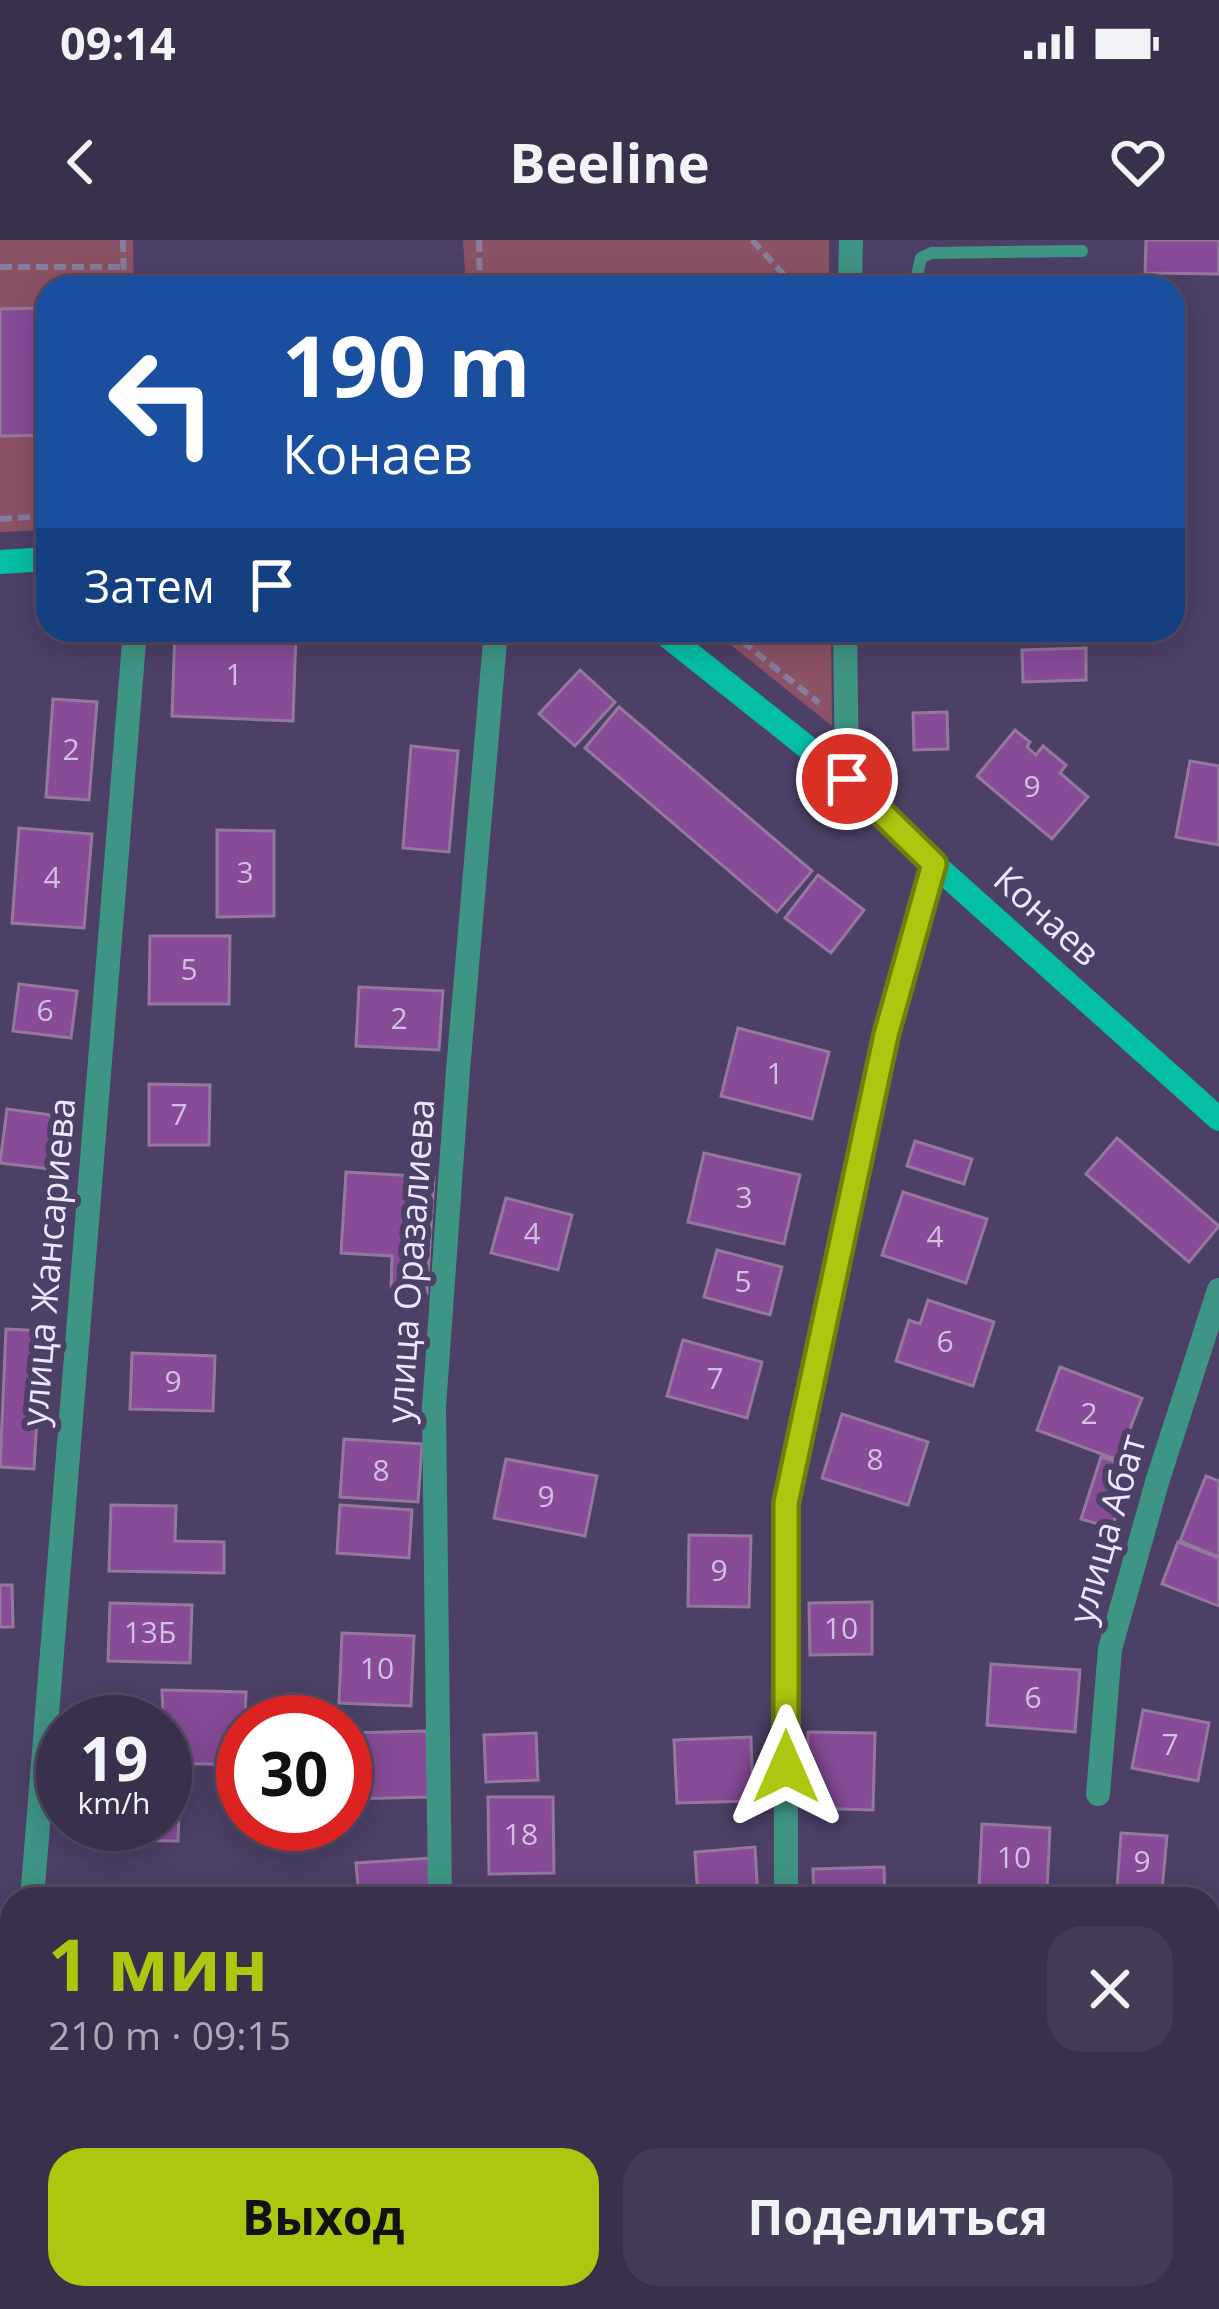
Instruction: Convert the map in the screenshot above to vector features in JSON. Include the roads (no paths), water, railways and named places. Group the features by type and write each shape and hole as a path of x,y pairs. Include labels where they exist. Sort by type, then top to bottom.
{"main road":[{"path":"0,562 36,560"},
{"name":"Конаев","path":"675,642 847,779 934,864 1219,1118"}],"street":[{"path":"850,276 851,240"},
{"name":"улица Жансариева","path":"33,1887 134,642"},
{"name":"улица Оразалиева","path":"440,1887 434,1407 495,642"},
{"path":"844,642 847,779"},
{"path":"786,1887 786,1503 886,1035 934,864"},
{"name":"улица Абат","path":"1098,1794 1110,1649 1157,1479 1219,1290"}],"lane":[{"path":"917,276 921,258 932,253 1082,251"}]}
